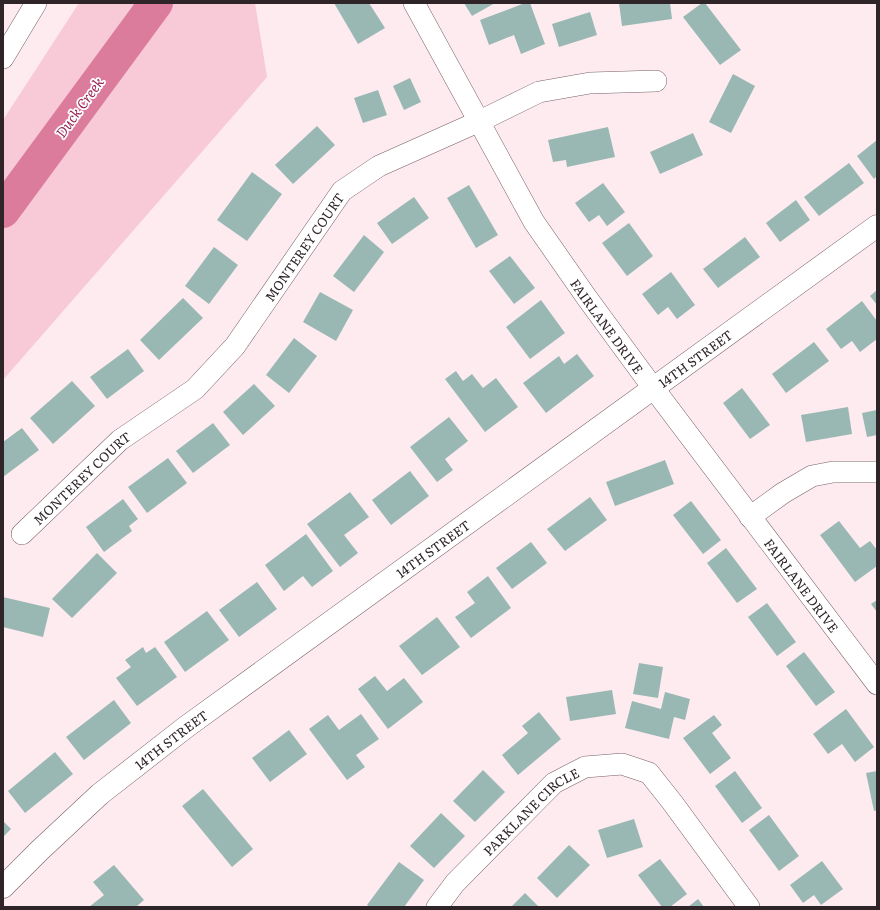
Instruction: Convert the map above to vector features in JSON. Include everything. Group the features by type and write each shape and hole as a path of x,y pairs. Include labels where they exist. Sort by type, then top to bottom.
{"street":[{"path":"3,58 36,3"},
{"name":"FAIRLANE DRIVE","path":"414,3 534,222 587,298 750,517 877,684"},
{"name":"MONTEREY COURT","path":"22,534 120,440 195,389 235,346 342,191 379,166 480,121 539,92 590,83 656,81"},
{"name":"14TH STREET","path":"3,888 39,851 100,794 186,727 877,226"},
{"path":"750,517 783,493 812,476 833,472 877,472"},
{"name":"PARKLANE CIRCLE","path":"437,907 455,883 554,783 585,767 622,764 649,773 749,907"}],"shaded area":[{"path":"79,3 255,3 267,77 3,380 3,120"}],"building":[{"path":"334,3 369,3 385,28 358,44"},
{"path":"464,3 495,3 472,16"},
{"path":"525,3 530,3 545,44 521,54 514,35 489,45 480,20"},
{"path":"619,3 670,3 672,19 622,26"},
{"path":"702,3 705,3 741,50 720,65 683,17"},
{"path":"590,12 597,35 559,47 552,24"},
{"path":"733,74 755,86 731,133 709,122"},
{"path":"410,78 421,102 404,110 393,86"},
{"path":"378,90 387,115 363,123 354,98"},
{"path":"317,126 335,145 293,184 275,165"},
{"path":"608,127 615,157 567,167 566,160 553,162 548,140"},
{"path":"693,133 703,155 660,174 650,152"},
{"path":"877,140 877,176 874,179 857,156"},
{"path":"849,163 864,183 819,216 804,197"},
{"path":"252,172 282,194 247,241 217,220"},
{"path":"603,183 625,212 607,226 599,215 589,222 575,203"},
{"path":"469,185 498,235 476,248 447,198"},
{"path":"414,197 429,218 392,244 377,223"},
{"path":"796,200 810,220 780,242 766,223"},
{"path":"629,223 653,256 627,276 602,243"},
{"path":"364,235 384,252 354,292 333,276"},
{"path":"745,237 760,257 718,288 703,269"},
{"path":"214,247 238,265 209,304 185,286"},
{"path":"510,256 535,288 514,304 489,271"},
{"path":"671,272 695,305 677,319 668,307 658,315 642,294"},
{"path":"877,290 877,305 870,296"},
{"path":"320,292 353,310 336,341 303,322"},
{"path":"183,298 203,318 159,360 140,340"},
{"path":"541,300 565,333 530,359 506,327"},
{"path":"862,301 877,321 877,339 860,352 852,341 841,349 826,329"},
{"path":"294,338 317,356 289,393 266,375"},
{"path":"814,342 829,361 786,393 772,374"},
{"path":"128,349 144,371 107,399 90,377"},
{"path":"577,354 594,376 546,413 523,383 559,356 564,364"},
{"path":"456,371 463,381 472,374 483,388 496,378 518,407 485,432 445,379"},
{"path":"72,381 95,406 53,444 30,418"},
{"path":"254,384 275,406 243,435 223,412"},
{"path":"742,388 770,425 750,439 723,403"},
{"path":"848,407 852,434 806,442 801,415"},
{"path":"877,410 877,435 867,437 862,413"},
{"path":"449,417 468,441 445,459 453,470 437,482 410,447"},
{"path":"213,423 230,445 193,473 176,451"},
{"path":"22,428 39,450 3,477 3,442"},
{"path":"168,458 187,483 147,513 128,487"},
{"path":"665,460 674,484 615,506 606,482"},
{"path":"410,471 429,496 391,525 372,500"},
{"path":"350,492 369,517 344,535 358,553 340,567 307,524"},
{"path":"590,497 607,520 565,551 547,529"},
{"path":"123,499 138,519 129,526 132,531 104,552 86,527"},
{"path":"691,501 721,540 703,554 673,515"},
{"path":"839,521 860,548 870,541 877,550 877,566 855,582 820,535"},
{"path":"306,534 333,571 312,587 303,576 284,591 265,565"},
{"path":"531,542 547,563 512,589 496,568"},
{"path":"726,548 757,589 737,603 707,563"},
{"path":"97,553 117,573 72,618 52,599"},
{"path":"488,576 511,608 471,638 455,617 475,603 467,592"},
{"path":"257,582 277,609 239,637 219,610"},
{"path":"3,597 50,608 43,637 3,627"},
{"path":"877,600 877,612 871,604"},
{"path":"767,603 796,642 777,656 748,617"},
{"path":"207,611 229,640 185,672 164,642"},
{"path":"437,617 460,647 422,675 399,646"},
{"path":"143,647 146,653 155,647 177,677 137,706 116,678 131,667 125,660"},
{"path":"804,652 835,692 816,706 786,666"},
{"path":"639,663 663,667 658,698 633,694"},
{"path":"375,676 387,691 404,678 423,702 388,729 358,689"},
{"path":"612,690 616,714 570,721 566,697"},
{"path":"665,692 690,699 685,720 674,717 669,739 625,728 632,701 661,709"},
{"path":"114,700 131,723 84,760 66,737"},
{"path":"846,709 874,747 855,762 842,744 828,754 813,734"},
{"path":"539,712 561,739 518,775 502,755 528,733 522,726"},
{"path":"361,714 379,739 356,755 365,767 347,780 309,729 328,715 339,730"},
{"path":"714,715 722,725 712,733 731,758 710,774 683,738"},
{"path":"289,730 307,754 270,782 252,758"},
{"path":"55,752 73,774 25,813 8,791"},
{"path":"483,770 505,792 475,822 453,801"},
{"path":"735,771 762,808 742,823 715,786"},
{"path":"877,771 877,810 874,811 866,773"},
{"path":"203,789 253,849 232,867 182,806"},
{"path":"441,813 465,836 434,868 410,846"},
{"path":"769,815 799,856 779,871 749,830"},
{"path":"634,819 643,847 607,858 598,830"},
{"path":"3,821 11,829 3,837"},
{"path":"569,845 590,865 557,898 537,878"},
{"path":"660,859 687,894 670,907 662,907 638,875"},
{"path":"822,861 843,889 821,905 814,895 803,903 790,885"},
{"path":"399,862 424,880 404,907 370,907 367,905"},
{"path":"114,865 144,900 136,907 89,907 104,895 93,882"},
{"path":"525,893 539,907 511,907"},
{"path":"698,899 704,907 688,907"}],"waterway":[{"name":"Duck Creek","path":"3,211 156,3"}]}
